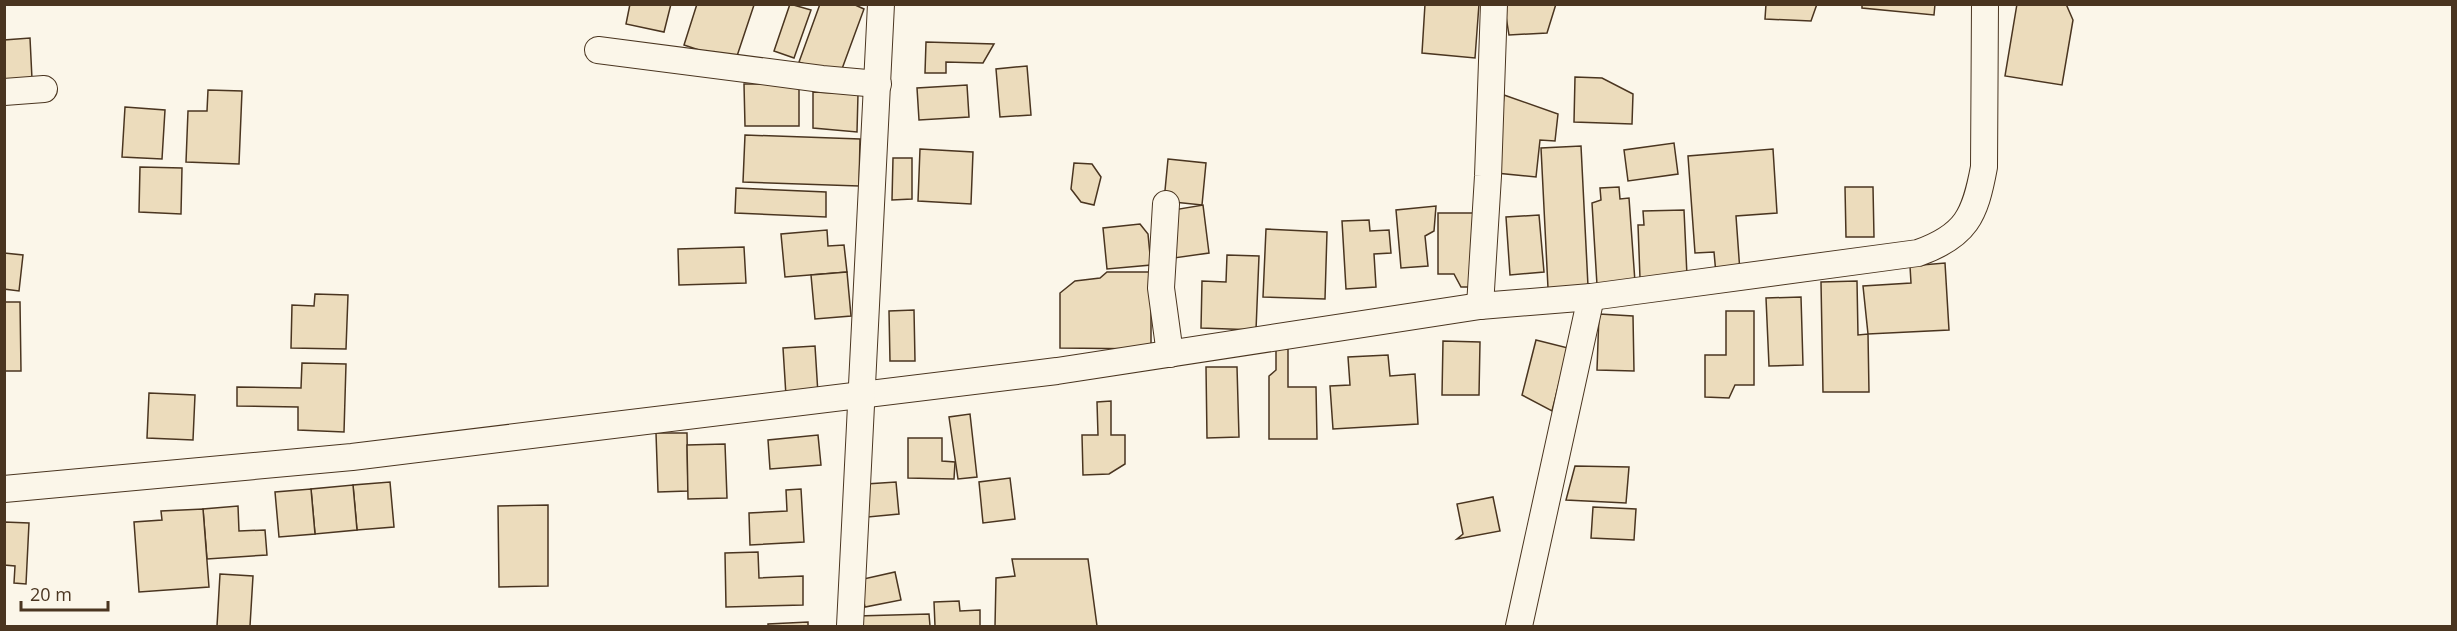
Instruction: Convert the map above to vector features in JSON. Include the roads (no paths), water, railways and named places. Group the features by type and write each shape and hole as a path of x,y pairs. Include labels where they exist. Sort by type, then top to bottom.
{"street":[{"path":"850,627 882,4"},
{"path":"1480,306 1488,176 1494,4"},
{"path":"4,489 352,457 862,395 1170,354 1480,306 1591,297 1918,253 1944,244 1964,226 1975,205 1980,187 1984,167 1985,4"},
{"path":"598,50 878,84"},
{"path":"4,92 44,89"},
{"path":"1166,204 1161,288 1170,354"},
{"path":"1519,627 1591,297"}]}
